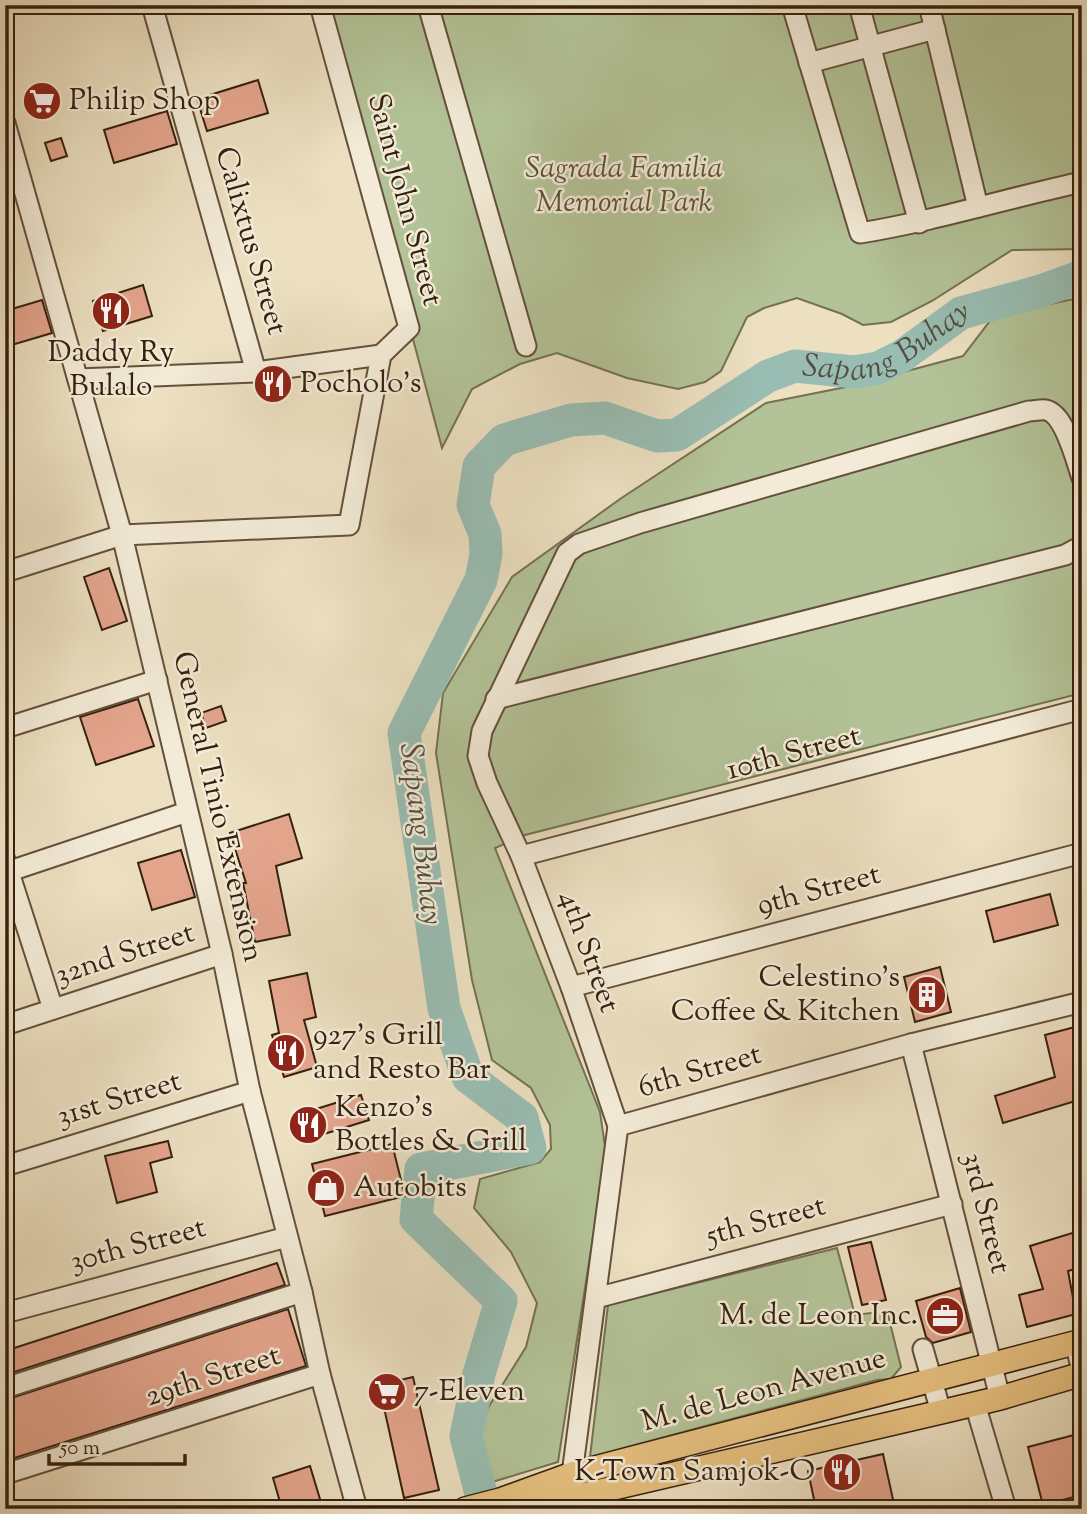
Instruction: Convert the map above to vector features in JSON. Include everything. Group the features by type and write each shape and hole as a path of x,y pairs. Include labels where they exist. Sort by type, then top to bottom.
{"main road":[{"name":"M. de Leon Avenue","path":"576,1493 931,1380 1078,1341"},
{"name":"M. de Leon Avenue","path":"465,1509 576,1493 941,1412 1000,1398 1082,1372"}],"street":[{"name":"Calixtus Street","path":"152,5 256,372"},
{"name":"Saint John Street","path":"320,5 409,328 381,355"},
{"path":"429,5 526,346"},
{"path":"792,5 860,233 919,223 1082,182"},
{"path":"859,5 919,223"},
{"path":"929,5 978,207"},
{"path":"809,63 935,29"},
{"name":"General Tinio Extension","path":"5,123 122,535 222,954 250,1091 302,1292 320,1374 357,1509"},
{"name":"Calixtus Street","path":"78,379 256,372 381,355"},
{"path":"5,572 122,535 349,525 381,355"},
{"name":"4th Street","path":"576,1493 596,1298 618,1126 571,987 521,856 487,783 478,755 482,731 496,699 567,553 579,544 640,523 1029,411 1046,410 1058,417 1082,478"},
{"path":"496,699 1065,555 1082,546"},
{"path":"5,727 157,680"},
{"name":"10th Street","path":"521,856 1082,709"},
{"path":"52,1010 7,866 187,812"},
{"name":"9th Street","path":"571,987 1082,852"},
{"name":"32nd Street","path":"5,1025 222,954"},
{"name":"6th Street","path":"618,1126 911,1044 1082,1002"},
{"name":"3rd Street","path":"911,1044 1000,1398"},
{"name":"31st Street","path":"5,1166 250,1091"},
{"name":"5th Street","path":"596,1298 952,1203"},
{"name":"30th Street","path":"5,1313 287,1237"},
{"path":"5,1388 302,1292"},
{"path":"1078,1341 1082,1372"},
{"path":"923,1349 941,1412"},
{"name":"29th Street","path":"5,1474 320,1374"},
{"path":"975,1404 1006,1509"}],"green space":[{"name":"Sagrada Familia Memorial Park","path":"324,5 1082,5 1082,249 1012,250 932,301 891,322 863,325 842,314 797,298 764,308 747,317 721,371 705,382 678,389 627,378 557,353 520,364 472,389 442,448"},
{"path":"1082,297 1082,693 525,835 495,848 600,1112 606,1153 558,1462 479,1486 471,1435 526,1347 537,1303 511,1252 474,1208 480,1179 540,1162 551,1149 550,1125 531,1088 492,1060 472,980 436,753 443,693 512,577 620,499 766,403 851,386 963,356 993,317"},
{"path":"837,1248 855,1315 887,1311 901,1367 891,1379 877,1380 590,1457 608,1305"}],"building":[{"path":"258,80 268,113 207,131 197,99"},
{"path":"56,90 59,106 39,111 35,96"},
{"path":"167,111 177,144 114,163 104,130"},
{"path":"61,138 67,156 51,161 45,143"},
{"path":"143,285 152,316 103,331 93,301"},
{"path":"42,300 52,333 5,347 5,311"},
{"path":"109,568 127,621 102,630 84,577"},
{"path":"138,699 154,746 96,765 80,717"},
{"path":"221,706 226,721 206,728 201,713"},
{"path":"289,814 302,858 276,866 290,935 255,942 243,883 246,883 230,833"},
{"path":"181,850 195,897 152,910 138,863"},
{"path":"1050,894 1058,925 994,942 986,911"},
{"name":"Celestino's Coffee & Kitchen","path":"940,967 951,1012 915,1022 904,977"},
{"path":"307,973 316,1017 304,1020 317,1067 284,1077 272,1035 279,1033 269,981"},
{"path":"1082,1025 1082,1099 1003,1123 995,1096 1055,1077 1045,1035"},
{"path":"361,1095 369,1120 305,1140 297,1115"},
{"path":"168,1141 172,1157 150,1163 157,1192 117,1203 105,1156"},
{"path":"392,1144 405,1196 325,1216 312,1164"},
{"path":"1082,1230 1082,1267 1068,1271 1076,1314 1027,1327 1019,1295 1043,1289 1030,1246"},
{"path":"871,1242 886,1300 862,1305 848,1247"},
{"path":"277,1263 285,1285 5,1375 5,1351"},
{"name":"M. de Leon Inc.","path":"960,1288 971,1332 933,1343 926,1337 916,1301"},
{"path":"288,1309 306,1366 5,1461 5,1400"},
{"path":"413,1377 439,1490 404,1498 379,1385"},
{"path":"1074,1435 1082,1461 1082,1495 1043,1505 1028,1447"},
{"path":"883,1454 894,1504 872,1509 816,1509 808,1471"},
{"path":"310,1466 323,1509 282,1509 273,1478"}],"waterway":[{"name":"Sapang Buhay","path":"485,1509 466,1436 479,1374 501,1301 416,1219 421,1169 530,1148 522,1118 468,1077 444,1008 404,733 481,580 486,554 485,534 473,505 479,466 504,440 571,420 605,418 657,436 677,435 768,376 795,366 854,372 878,368 902,356 961,313 1041,291 1082,276"}],"place":[{"name":"Philip Shop","path":"42,101"},
{"name":"Daddy Ry Bulalo","path":"111,311"},
{"name":"Pocholo's","path":"273,384"},
{"name":"Celestino's Coffee & Kitchen","path":"927,995"},
{"name":"927's Grill and Resto Bar","path":"286,1053"},
{"name":"Kenzo's Bottles & Grill","path":"308,1125"},
{"name":"Autobits","path":"326,1188"},
{"name":"M. de Leon Inc.","path":"945,1316"},
{"name":"7-Eleven","path":"387,1392"},
{"name":"K-Town Samjok-O","path":"842,1472"}]}
